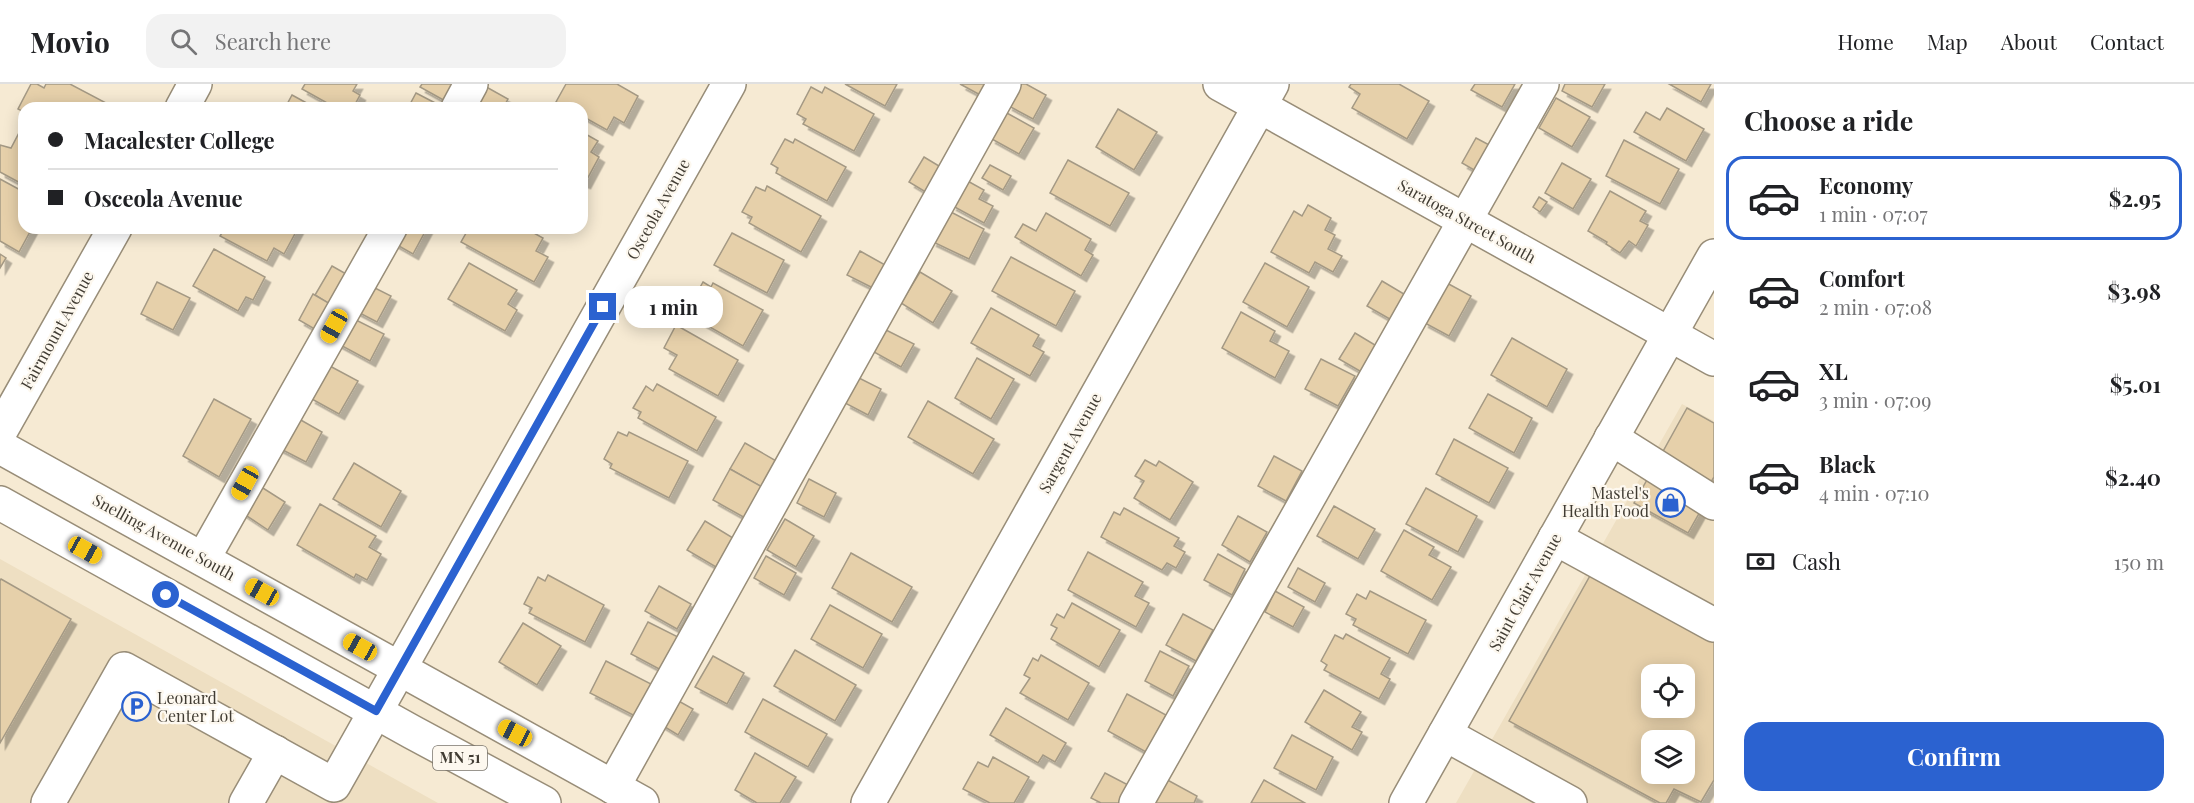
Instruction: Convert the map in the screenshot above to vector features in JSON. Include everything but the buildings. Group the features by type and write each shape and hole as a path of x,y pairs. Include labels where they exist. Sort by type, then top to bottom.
{"street":[{"path":"185,102 195,84"},
{"path":"461,102 471,84"},
{"name":"Osceola Avenue","path":"275,752 342,793 376,711 729,84"},
{"path":"613,787 1004,84"},
{"name":"Saratoga Street South","path":"1220,84 1265,95 1465,220 1714,359"},
{"path":"1136,803 1542,84"},
{"name":"Sargent Avenue","path":"868,803 1265,95"},
{"name":"Fairmount Avenue","path":"0,432 112,234"},
{"path":"203,559 387,234"},
{"name":"Saint Clair Avenue","path":"1406,803 1714,256"},
{"path":"1611,438 1714,503"},
{"name":"Snelling Avenue South","path":"0,447 642,803"},
{"name":"MN 51","path":"0,502 544,803"},
{"path":"1555,538 1714,625"},
{"path":"48,803 124,669 275,752 246,803"},
{"path":"1445,734 1570,803"}],"shaded area":[{"path":"1682,404 1714,421 1714,775 1698,803 1456,803"},
{"path":"0,559 438,803 0,803"}],"place":[{"name":"Mastel's Health Food","path":"1670,502"},
{"name":"Leonard Center Lot","path":"136,707"}],"route":[{"path":"166,595 376,711 603,307"}]}
